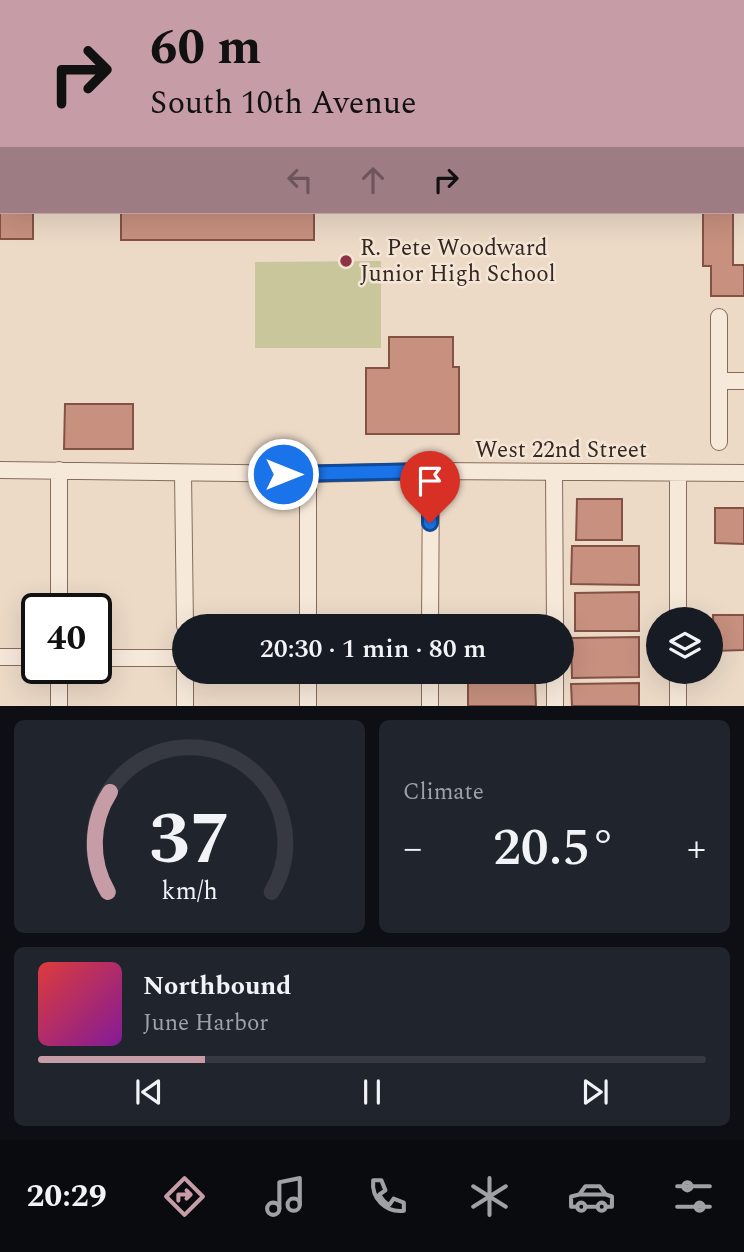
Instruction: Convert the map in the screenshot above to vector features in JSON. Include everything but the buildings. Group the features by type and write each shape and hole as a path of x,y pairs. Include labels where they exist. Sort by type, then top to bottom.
{"street":[{"path":"719,317 719,442"},
{"path":"719,381 744,381"},
{"name":"West 22nd Street","path":"0,470 308,474 430,471 744,473"},
{"path":"59,470 59,593"},
{"path":"430,471 430,614"},
{"path":"554,472 555,614"},
{"path":"183,473 185,614"},
{"path":"678,473 678,607"},
{"path":"308,474 308,614"},
{"path":"0,657 21,657"},
{"path":"112,657 172,658"},
{"path":"59,684 60,706"},
{"path":"185,684 185,706"},
{"path":"308,684 308,706"},
{"path":"430,684 430,706"},
{"path":"555,684 555,706"},
{"path":"678,684 678,706"}],"shaded area":[{"path":"381,261 381,348 255,348 255,262"}],"slow traffic":[{"path":"412,472 430,471 430,493"}],"place":[{"name":"R. Pete Woodward Junior High School","path":"346,261"}],"route":[{"path":"283,474 430,471 430,523"}]}
